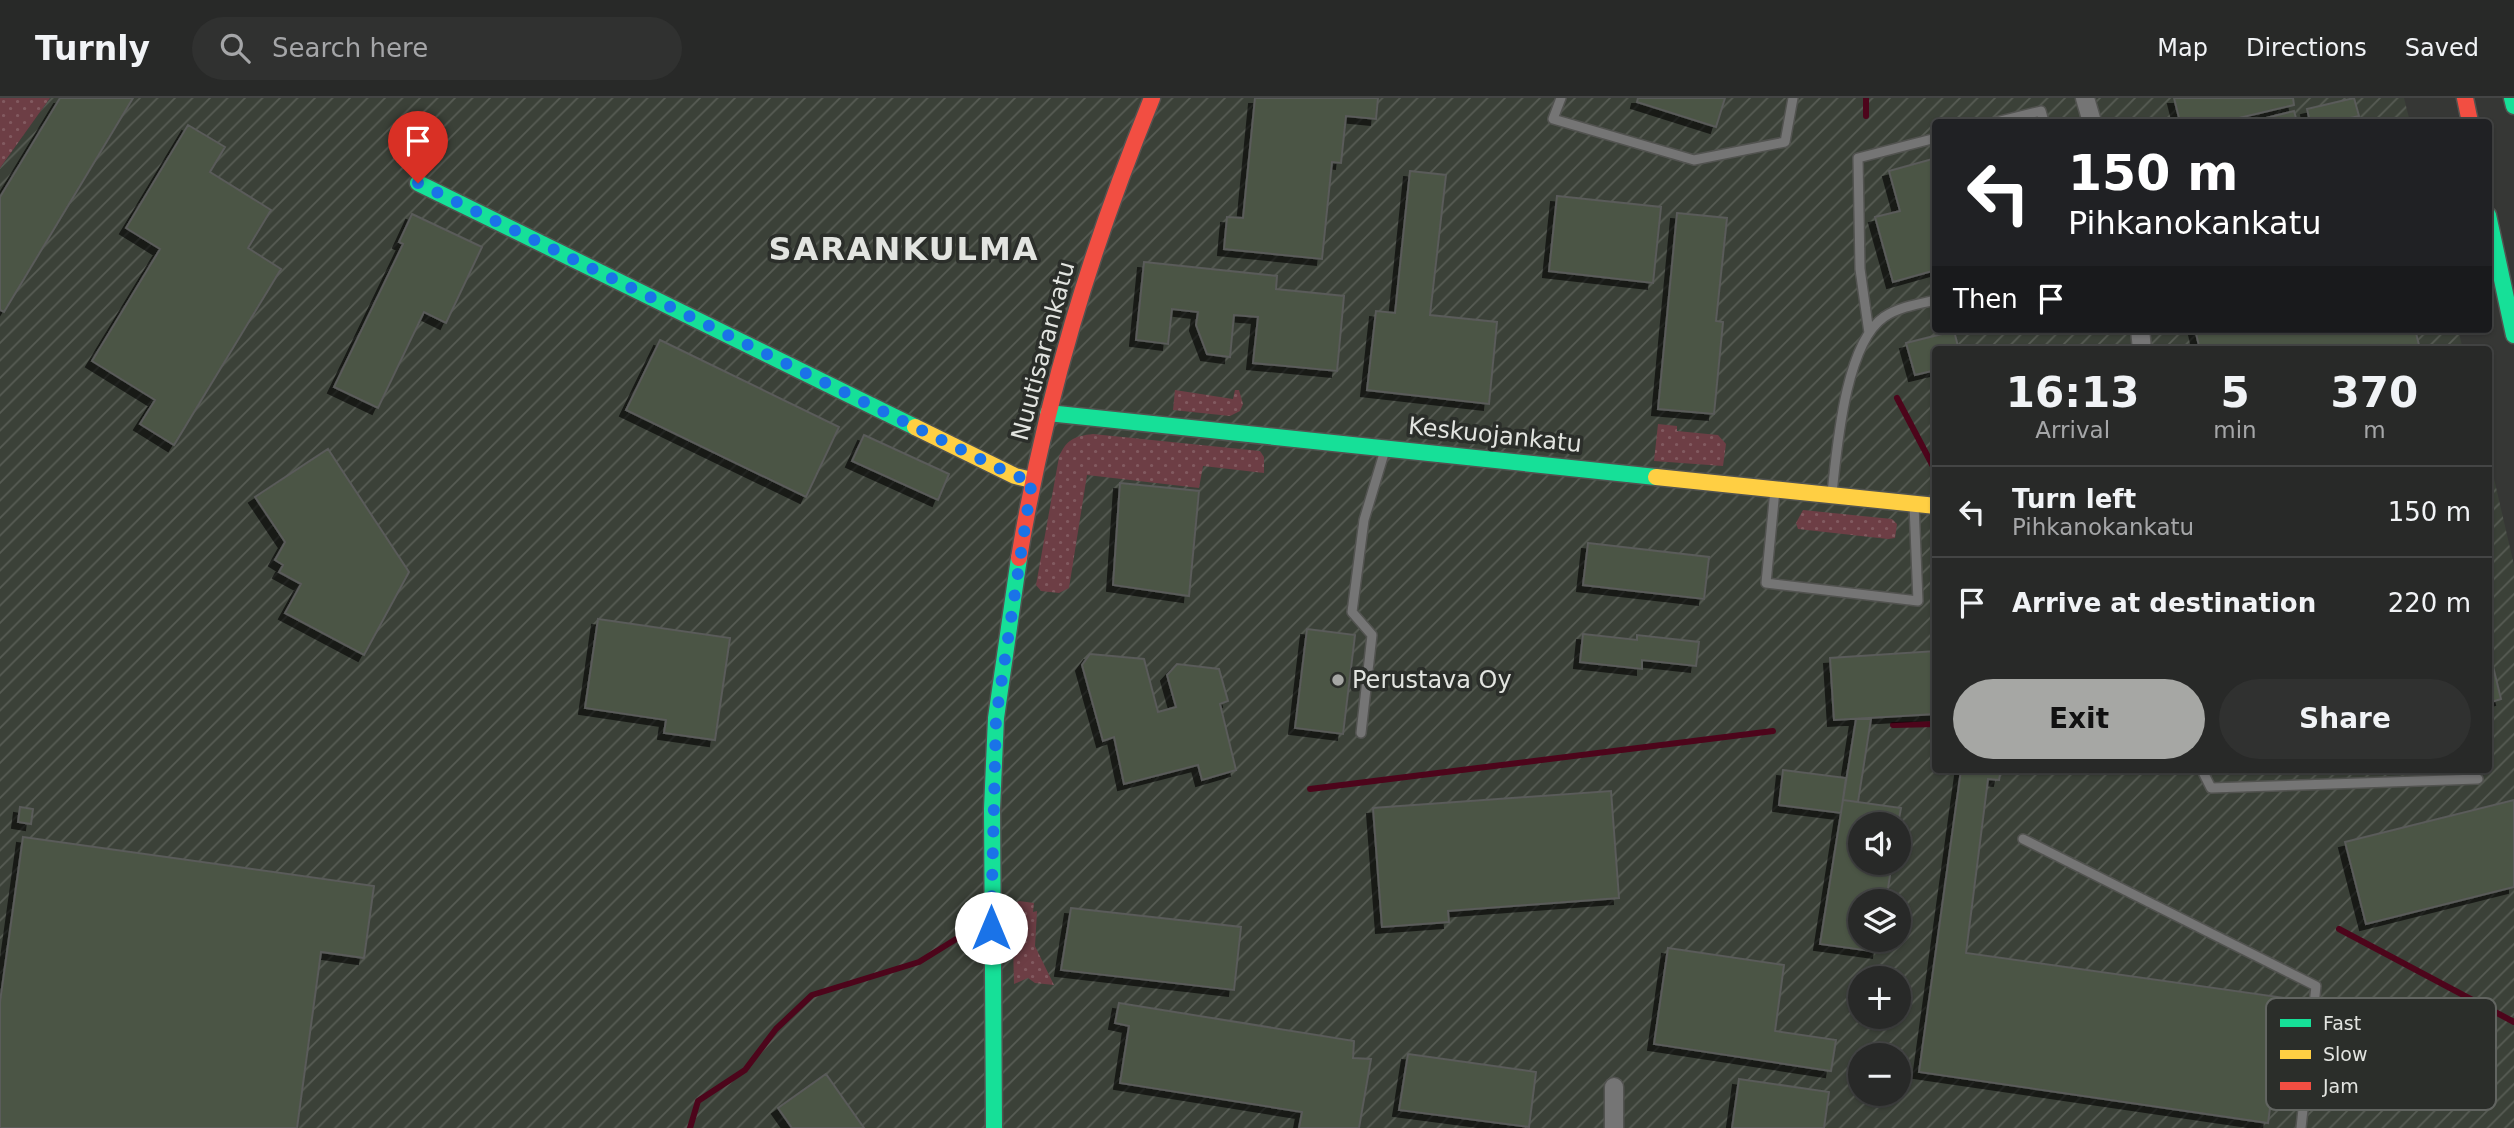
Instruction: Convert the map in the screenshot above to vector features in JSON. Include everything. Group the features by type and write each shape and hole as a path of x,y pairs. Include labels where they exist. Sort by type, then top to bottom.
{"main road":[{"name":"Nuutisarankatu","path":"995,1128 991,902 996,718 1032,480 1067,334 1115,189 1152,98"},
{"path":"2465,98 2469,119"},
{"path":"2512,98 2514,106"},
{"path":"418,183 1015,476 1032,480"},
{"path":"2492,233 2514,335"},
{"name":"Keskuojankatu","path":"1048,413 1932,505"}],"street":[{"path":"2085,98 2091,119"},
{"path":"1614,1087 1614,1128"}],"lane":[{"path":"1561,98 1553,119 1694,160 1785,142 1793,98"},
{"path":"2008,119 2041,111 2043,119"},
{"path":"1869,333 1860,269 1858,158 1932,139"},
{"path":"1832,495 1846,398 1857,358 1869,333 1882,318 1893,312 1932,301"},
{"path":"1361,733 1372,635 1352,612 1364,520 1385,448"},
{"path":"1775,489 1766,583 1918,601 1914,503"},
{"path":"2204,773 2211,788 2478,779"},
{"path":"2023,839 2316,986 2315,998"},
{"path":"2301,1128 2303,1110"}],"shaded area":[{"path":"0,98 50,98 0,168"},
{"path":"50,98 2404,98 2409,119 1932,119 1932,333 2459,333 2462,346 1932,346 1932,773 2492,773 2492,470 2514,565 2514,1128 0,1128 0,168"},
{"path":"1175,390 1233,399 1235,390 1239,390 1243,404 1240,411 1230,416 1173,410"},
{"path":"1658,424 1677,426 1677,431 1718,435 1726,444 1723,466 1654,461"},
{"path":"1093,434 1260,451 1264,457 1264,473 1203,466 1199,488 1087,475 1069,588 1059,593 1041,591 1036,585 1059,457 1072,440"},
{"path":"1803,510 1892,519 1897,524 1895,538 1798,529 1796,523"},
{"path":"1019,901 1034,903 1033,912 1037,911 1035,946 1054,985 1035,983 1028,978 1014,984 1012,905"}],"building":[{"path":"60,98 133,98 4,312 0,310 0,197"},
{"path":"1255,98 1378,98 1376,119 1346,116 1341,163 1332,162 1322,259 1224,249 1227,217 1243,218"},
{"path":"1638,98 1725,98 1716,127 1637,102"},
{"path":"2174,98 2293,98 2294,105 2235,119 2179,119"},
{"path":"2354,98 2359,116 2346,119 2309,119 2307,109"},
{"path":"2294,111 2296,119 2262,119"},
{"path":"188,125 225,147 210,172 271,210 248,248 281,269 174,445 140,424 155,400 92,361 160,249 126,228"},
{"path":"1932,159 1932,271 1893,282 1875,217 1900,211 1889,171"},
{"path":"1410,171 1446,175 1430,315 1497,322 1489,404 1367,390 1376,311 1395,313"},
{"path":"1557,196 1661,207 1653,283 1549,271"},
{"path":"1677,213 1727,218 1716,321 1723,322 1714,414 1658,409"},
{"path":"412,214 482,247 446,323 424,312 378,408 334,387 403,244 399,242"},
{"path":"1144,262 1277,276 1276,289 1344,296 1337,371 1253,363 1258,317 1234,315 1230,357 1207,354 1196,325 1198,312 1172,309 1168,344 1136,340"},
{"path":"1955,333 1958,346 1932,346 1932,371 1915,375 1906,343"},
{"path":"2196,333 2416,333 2419,346 2199,346"},
{"path":"660,340 839,427 806,497 626,410"},
{"path":"864,435 949,474 938,500 852,461"},
{"path":"328,449 409,572 364,655 285,613 301,584 279,572 283,565 275,560 285,542 255,497"},
{"path":"1120,483 1199,491 1189,596 1113,585"},
{"path":"1588,543 1709,557 1704,599 1583,585"},
{"path":"598,619 730,638 715,740 664,733 666,720 585,708"},
{"path":"1307,629 1355,635 1343,734 1295,728"},
{"path":"1583,634 1637,640 1637,635 1699,642 1696,666 1642,660 1642,669 1580,662"},
{"path":"1932,651 1932,714 1834,720 1830,658"},
{"path":"1090,654 1144,659 1158,712 1176,707 1167,675 1177,664 1219,669 1228,701 1220,704 1236,770 1202,780 1198,765 1124,784 1114,737 1103,741 1082,665"},
{"path":"2492,662 2501,699 2492,702"},
{"path":"1856,719 1871,719 1858,802 1843,800"},
{"path":"1783,770 1846,778 1841,813 1779,805"},
{"path":"1961,773 2000,773 1999,780 1988,779 1966,953 2285,998 2266,998 2268,1123 1919,1072"},
{"path":"1611,791 1619,898 1448,911 1449,922 1382,927 1373,808"},
{"path":"1843,800 1901,808 1900,812 1848,812 1848,875 1890,875 1888,889 1848,889 1848,948 1820,944"},
{"path":"2514,800 2514,887 2366,924 2345,842"},
{"path":"20,807 33,809 31,824 18,822"},
{"path":"23,837 374,886 364,958 321,952 297,1128 0,1128 0,1002"},
{"path":"1071,908 1241,927 1234,990 1061,970"},
{"path":"1668,948 1784,965 1775,1031 1836,1040 1831,1071 1654,1044"},
{"path":"1119,1003 1354,1041 1353,1058 1371,1059 1359,1128 1299,1128 1302,1112 1120,1083 1129,1026 1115,1023"},
{"path":"1408,1054 1536,1072 1529,1127 1399,1110"},
{"path":"826,1074 864,1128 792,1128 778,1108"},
{"path":"1739,1079 1829,1092 1824,1128 1732,1128"}],"waterway":[{"path":"1866,98 1866,116"},
{"path":"1897,398 1932,464"},
{"path":"1893,725 1932,724"},
{"path":"1310,789 1773,731"},
{"path":"2339,929 2469,998"},
{"path":"690,1128 698,1101 745,1070 776,1029 812,995 919,962 961,936"},
{"path":"2496,1012 2514,1022"}],"traffic: fast":[{"path":"2512,98 2514,106"},
{"path":"418,183 915,427"},
{"path":"2492,233 2514,335"},
{"path":"1048,413 1656,477"},
{"path":"994,1128 992,809 996,718 1019,558"}],"traffic: slow":[{"path":"915,427 1015,476 1032,480"},
{"path":"1656,477 1932,506"}],"traffic: jam":[{"path":"1019,558 1042,439 1072,324 1109,212 1152,98"},
{"path":"2465,98 2469,119"}],"place":[{"name":"Perustava Oy","path":"1338,680"}],"district":[{"name":"SARANKULMA","path":"904,249"}],"route":[{"path":"418,183 1015,476 1032,480 996,718 991,928"}]}
